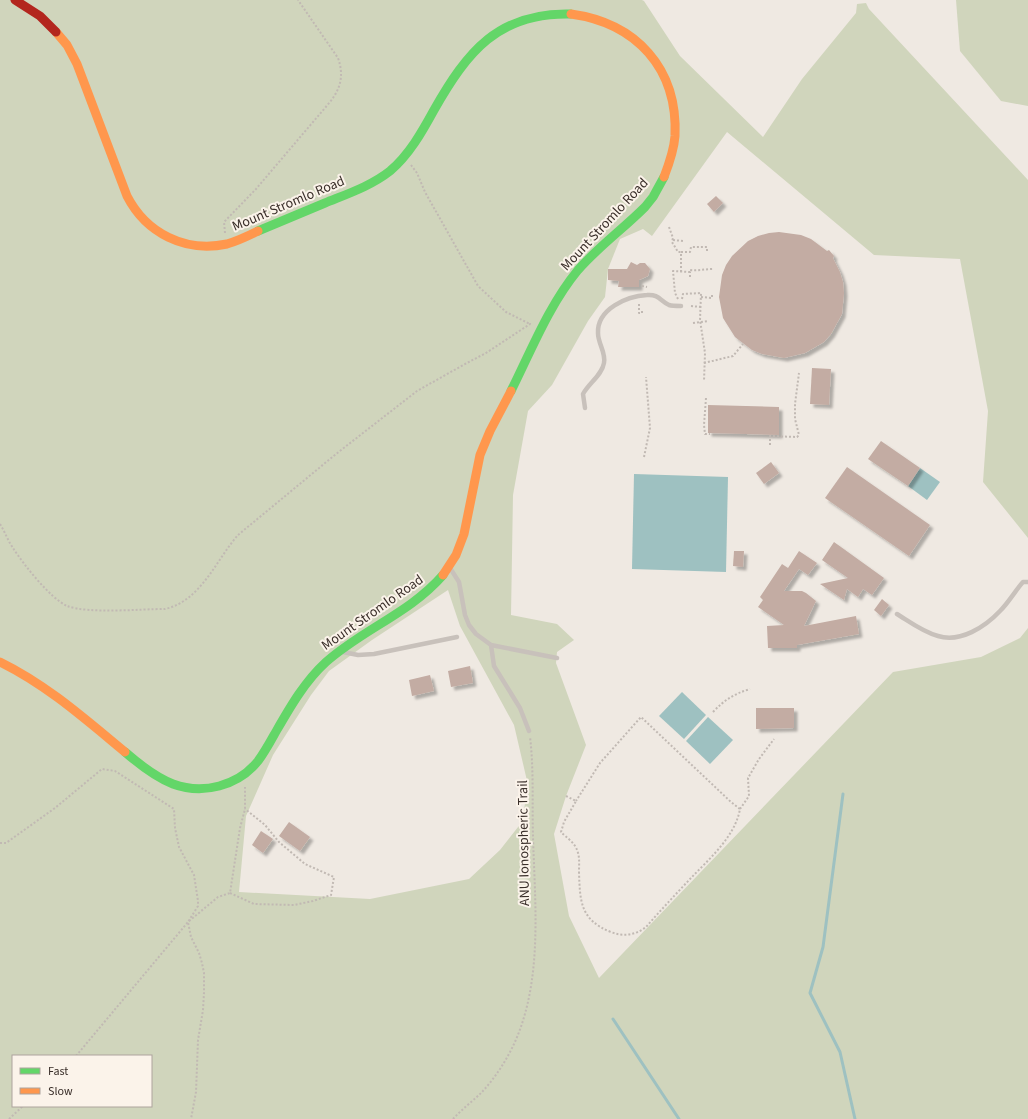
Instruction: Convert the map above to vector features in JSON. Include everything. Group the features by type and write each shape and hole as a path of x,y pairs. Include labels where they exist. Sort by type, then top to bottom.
{"street":[{"name":"Mount Stromlo Road","path":"0,662 15,668 47,690 77,712 144,769 167,783 192,789 206,789 227,784 246,774 258,761 297,695 319,667 339,651 428,592 450,566 463,539 477,465 486,438 520,374 541,330 556,301 572,277 592,255 625,226 653,197 664,179 668,168 674,148 676,128 672,94 665,78 654,60 639,42 607,21 586,16 542,14 524,18 502,28 481,45 463,66 444,93 413,145 396,166 360,188 243,238 226,244 204,246 186,244 172,240 159,233 150,227 136,211 124,191 81,72 72,53 60,35 45,20 28,7 15,0"}],"lane":[{"path":"585,408 583,394 599,374 604,364 604,357 598,332 601,319 607,312 620,302 647,295 658,296 669,305 681,306"},
{"path":"450,566 459,582 465,615 469,625 476,634 491,645 557,658"},
{"path":"897,614 917,627 934,635 952,638 973,632 988,622 1001,611 1023,582 1028,582"},
{"path":"339,651 358,655 374,654 457,637"},
{"path":"491,645 494,666 520,708 529,731"}],"path":[{"path":"226,244 224,222 256,189 330,102 340,86 341,68 338,58 298,0"},
{"path":"405,155 417,173 425,192 478,286 506,312 541,330"},
{"path":"669,228 673,240 672,242 678,252 690,252 691,247 707,247 707,252"},
{"path":"673,240 683,241"},
{"path":"681,252 681,272"},
{"path":"674,289 673,272 690,272 690,270 697,271 701,269 713,269"},
{"path":"690,272 690,277"},
{"path":"681,306 683,294 701,293 701,322 705,353 704,381"},
{"path":"701,297 712,298 712,295"},
{"path":"639,303 639,313 642,313 642,311"},
{"path":"691,306 701,307"},
{"path":"693,322 708,321"},
{"path":"0,524 13,548 47,591 68,606 100,610 165,609 175,607 189,598 204,581 238,535 336,454 418,391 465,364 486,354 530,324"},
{"path":"704,362 733,356 743,344"},
{"path":"770,445 770,436 789,437 799,435 795,418 795,404 799,373"},
{"path":"644,457 650,428 646,377"},
{"path":"706,398 704,425 705,434 710,434"},
{"path":"713,712 728,698 750,689"},
{"path":"740,809 641,717 600,763 564,822 561,832 576,848 579,856 580,887 583,907 589,918 599,927 614,933 626,935 639,932 646,927 720,846 735,826 739,817 740,809 749,796 748,778 759,759 774,739"},
{"name":"ANU Ionospheric Trail","path":"454,1119 483,1091 502,1065 514,1043 530,997 533,965 535,896 532,750 529,731"},
{"path":"0,843 6,843 55,808 102,769 115,771 174,809 175,828 179,847 194,875 198,906 188,922 77,1055"},
{"path":"230,893 240,828 245,810 246,774"},
{"path":"566,796 576,801"},
{"path":"188,922 218,897 230,893 254,904 294,905 331,895 334,877 305,864 279,842 264,825 245,810"},
{"path":"188,922 191,937 199,953 204,973 203,1010 198,1040 196,1092 191,1119"},
{"path":"9,1119 22,1107"}],"green space":[{"path":"0,0 642,0 680,56 763,137 802,79 856,13 857,4 866,3 869,9 1028,180 1028,538 983,482 988,411 960,259 874,255 727,132 652,236 643,229 620,239 608,269 605,297 588,321 552,385 528,411 513,495 511,615 557,624 574,640 557,652 556,663 586,745 566,796 554,834 569,916 599,978 893,672 981,657 1020,638 1028,628 1028,1119 0,1119","holes":["448,590 460,626 514,725 528,785 522,822 500,850 469,879 370,899 239,892 246,816 273,755 311,695 329,671 372,640"]},
{"path":"956,0 1028,0 1028,106 1001,101 960,51"}],"water":[{"path":"920,468 940,482 927,500 908,486"},
{"path":"634,474 728,477 726,572 632,569"},
{"path":"682,692 706,715 684,739 659,716"},
{"path":"708,717 733,740 710,764 686,741"}],"building":[{"path":"716,196 723,203 714,212 707,204"},
{"path":"779,232 801,235 811,239 827,251 829,250 834,256 833,258 840,272 844,293 842,314 831,334 824,342 805,353 784,358 762,354 752,350 735,337 723,318 719,297 722,275 732,256 748,241 758,236"},
{"path":"631,262 637,265 640,263 645,263 650,269 648,276 639,280 639,287 618,287 619,281 608,280 608,269 627,269"},
{"path":"812,368 831,369 829,405 810,404"},
{"path":"708,405 779,407 779,435 708,433"},
{"path":"881,441 920,468 908,486 868,459"},
{"path":"771,462 779,473 764,484 756,473"},
{"path":"847,467 930,525 909,556 825,498"},
{"path":"834,542 884,578 872,595 863,589 858,597 847,589 844,600 820,584 848,578 822,560"},
{"path":"734,551 744,551 743,567 733,566"},
{"path":"799,551 817,563 808,575 799,569 784,591 802,591 816,601 804,626 856,616 859,634 797,645 797,648 768,648 767,626 784,625 758,607 763,600 760,597 782,564 788,568"},
{"path":"882,599 889,605 881,616 874,610"},
{"path":"470,666 473,683 451,687 448,671"},
{"path":"430,675 434,691 412,696 409,680"},
{"path":"756,708 794,708 794,728 756,729"},
{"path":"289,822 310,837 300,851 279,836"},
{"path":"261,831 273,839 263,853 252,845"}],"waterway":[{"path":"843,794 823,947 810,993 840,1052 855,1119"},
{"path":"613,1019 679,1119"}],"traffic: fast":[{"path":"258,231 359,189 390,171 397,165 415,143 446,89 459,70 473,54 504,28 523,20 546,15 571,14"},
{"path":"511,391 549,313 578,270 645,207 653,197 664,177"},
{"path":"125,752 160,778 184,787 196,789 208,788 219,786 240,777 250,770 258,761 297,696 326,662 340,650 416,600 443,575"}],"traffic: slow":[{"path":"571,14 594,19 615,27 633,39 648,53 661,70 669,90 674,112 675,136 672,152 664,177"},
{"path":"56,32 67,45 77,64 127,196 135,209 145,220 156,230 168,237 182,243 196,246 227,244 258,231"},
{"path":"443,575 456,555 464,534 480,455 490,431 511,391"},
{"path":"0,662 34,681 50,692 125,752"}],"traffic: jam":[{"path":"15,0 40,16 56,32"}]}
